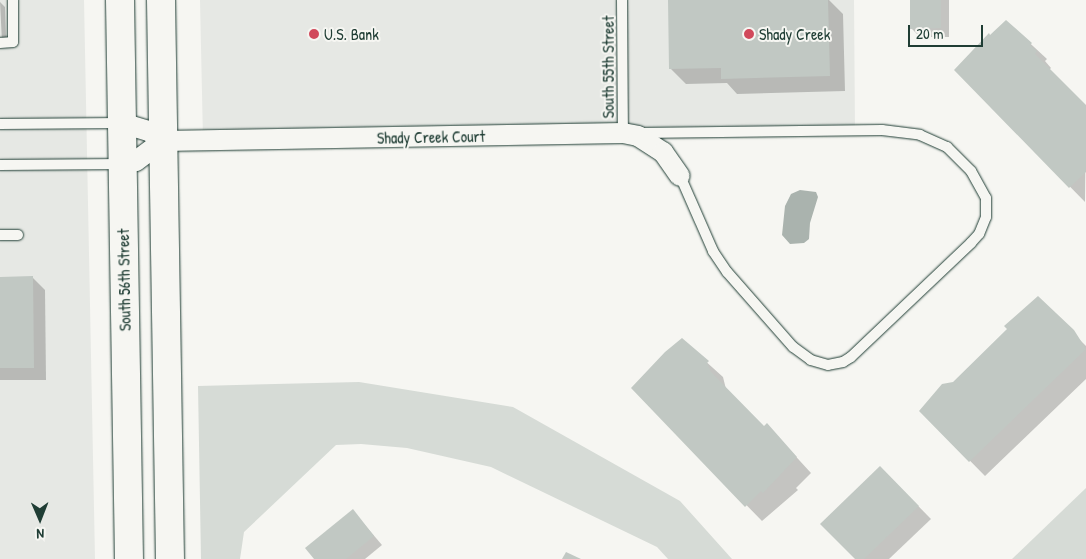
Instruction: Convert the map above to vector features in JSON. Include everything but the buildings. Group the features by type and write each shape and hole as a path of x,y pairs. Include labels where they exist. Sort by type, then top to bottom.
{"main road":[{"name":"South 56th Street","path":"120,0 129,559"},
{"path":"161,0 170,559"}],"street":[{"path":"122,123 149,131 163,141 136,161 123,164"},
{"name":"Shady Creek Court","path":"163,141 623,133 638,136 663,152 680,176"}],"lane":[{"path":"0,42 13,42 13,0"},
{"name":"South 55th Street","path":"622,0 623,133"},
{"path":"0,124 122,123"},
{"path":"623,133 882,130 920,135 947,147 971,171 986,198 986,217 979,234 851,357 843,362 828,365 811,360 793,347 727,272 713,251 680,176"},
{"path":"0,165 123,164"},
{"path":"0,235 18,235"}],"shaded area":[{"path":"0,0 84,0 95,559 0,559"},
{"path":"200,0 854,0 855,131 203,140"},
{"path":"800,190 816,192 818,197 810,223 809,239 804,243 790,244 782,235 785,206 791,194"},
{"path":"359,382 513,407 680,501 732,559 668,559 657,547 491,467 407,448 361,444 336,445 244,532 240,559 201,559 198,386"},
{"path":"1086,488 1086,559 1012,559"}],"place":[{"name":"U.S. Bank","path":"314,34"},
{"name":"Shady Creek","path":"749,34"}]}
